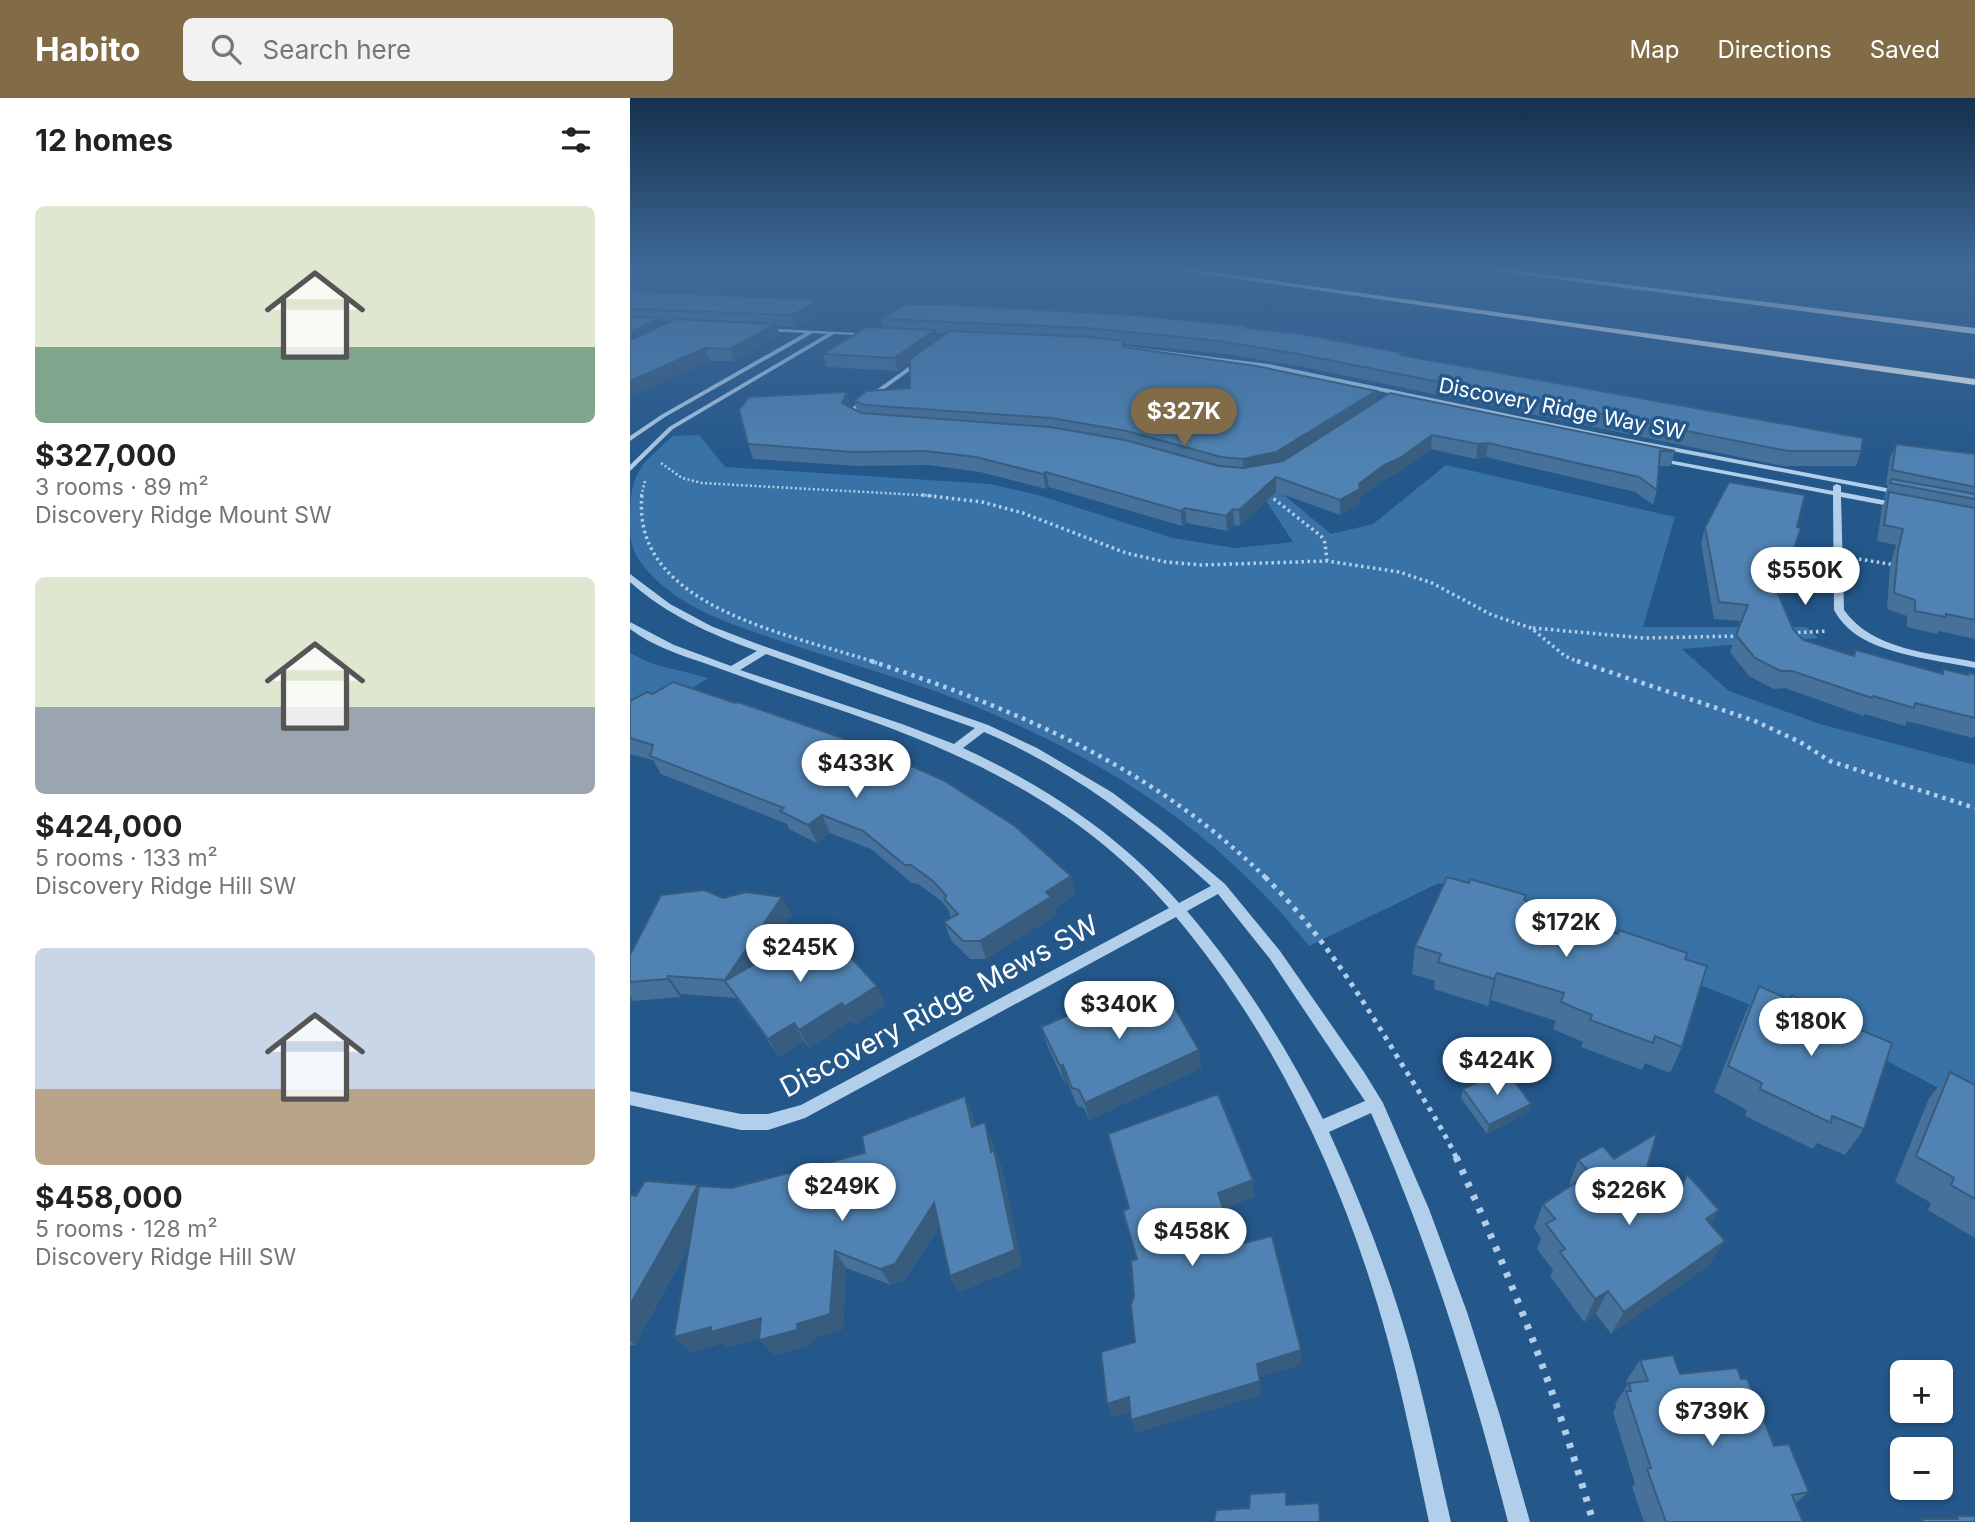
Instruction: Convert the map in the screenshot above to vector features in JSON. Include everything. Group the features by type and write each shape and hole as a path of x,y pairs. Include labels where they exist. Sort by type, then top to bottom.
{"highway":[{"path":"1645,335 1975,382"}],"street":[{"path":"782,335 876,342"},
{"path":"630,439 663,416 804,335"},
{"path":"630,469 671,428 827,335"},
{"name":"Discovery Ridge Way SW","path":"1111,347 1179,353 1269,366 1604,436 1912,495"},
{"path":"867,422 852,417 852,412 934,351"},
{"path":"1168,360 1179,353"},
{"path":"1106,354 1168,360 1257,374"},
{"path":"1387,402 1401,394"},
{"path":"1594,446 1604,436"},
{"name":"Discovery Ridge Way SW","path":"1646,457 1913,508"},
{"path":"1837,481 1839,610 1843,620 1854,630 1890,645 1975,665"},
{"path":"630,577 665,607 707,628 984,727 1084,778 1134,814 1220,887 1283,965 1375,1104 1423,1212 1452,1290 1489,1408 1519,1522"},
{"path":"630,625 666,645 731,671 955,749 995,768 1068,812 1105,839 1179,910 1241,988 1283,1055 1320,1128 1370,1253 1396,1336 1440,1522"},
{"path":"731,671 765,650"},
{"path":"955,749 984,727"},
{"name":"Discovery Ridge Mews SW","path":"630,1098 741,1122 768,1122 805,1111 1220,887"},
{"path":"1320,1128 1375,1104"}],"path":[{"path":"660,463 682,478 702,483 909,493 982,502 1023,513 1126,553 1166,562 1201,565 1327,561 1383,568 1432,583 1492,615 1531,628 1644,638 1742,636"},
{"path":"1265,491 1321,536 1325,542 1327,561"},
{"path":"1859,559 1896,566"},
{"path":"1531,628 1566,656 1604,672 1755,721 1800,742 1829,761 1924,794 1975,808"},
{"path":"1780,634 1854,630"}],"shaded area":[{"path":"699,435 725,467 990,484 1038,495 1173,538 1235,548 1293,542 1261,493 1279,491 1331,534 1373,524 1446,465 1675,517 1643,627 1806,627 1818,638 1682,649 1729,691 1820,724 1975,765 1975,1107 1866,1050 1439,883 1309,946 1235,866 1195,832 1153,801 1063,747 964,702 752,631 711,615 673,594 635,554 630,526 632,491 644,463 673,436"},
{"path":"630,653 653,664 709,678 630,724"}],"building":[{"path":"640,335 755,335 730,349 705,348 630,381 630,340"},
{"path":"853,335 927,335 894,358 823,354"},
{"path":"944,335 1088,337 1124,341 1124,347 1256,366 1376,391 1276,452 1243,459 1221,457 1127,431 1051,418 865,405 854,401 866,391 910,388 910,359"},
{"path":"1163,335 1309,335 1403,353 1400,355 1863,438 1861,451 1788,451 1298,354 1219,341"},
{"path":"847,392 842,403 861,413 1050,427 1125,440 1219,466 1243,468 1283,461 1390,393 1675,451 1660,451 1657,490 1639,477 1488,443 1478,444 1432,435 1400,458 1384,465 1359,484 1360,489 1340,500 1276,477 1239,510 1233,509 1226,516 1185,508 1181,511 1046,472 1043,474 976,457 925,451 853,452 748,444 739,410 749,397"},
{"path":"1896,444 1975,454 1975,487 1892,470"},
{"path":"1891,479 1975,494 1975,499 1890,483"},
{"path":"1729,482 1805,495 1797,527 1801,528 1790,559 1790,574 1787,573 1787,578 1770,575 1793,629 1803,640 1854,656 1856,650 1943,674 1943,669 1975,674 1975,718 1915,703 1914,708 1873,696 1872,698 1792,671 1781,671 1755,658 1736,635 1748,605 1719,602 1705,527"},
{"path":"1889,492 1975,508 1975,620 1915,611 1915,600 1894,593 1903,529 1884,525"},
{"path":"673,682 868,747 943,780 1015,826 1071,876 1046,892 1051,897 980,941 963,941 944,922 958,914 945,900 946,895 933,881 911,865 905,865 863,831 822,815 808,825 780,811 784,808 650,756 653,745 630,738 630,701 647,692 653,694"},
{"path":"1447,877 1469,883 1470,879 1526,895 1524,900 1618,934 1619,930 1687,953 1685,959 1707,966 1682,1047 1655,1036 1653,1043 1590,1020 1592,1015 1561,1002 1564,993 1497,973 1494,979 1438,962 1441,954 1415,946"},
{"path":"704,890 723,898 746,892 782,897 725,980 668,976 667,979 630,982 630,955 661,895"},
{"path":"819,927 829,938 832,937 877,986 844,1007 842,1003 799,1030 794,1023 768,1039 725,981"},
{"path":"1162,986 1199,1050 1085,1103 1079,1090 1072,1088 1063,1065 1060,1066 1041,1027 1125,991 1130,999"},
{"path":"1759,986 1790,1000 1792,995 1858,1023 1856,1028 1892,1043 1864,1129 1832,1116 1831,1123 1760,1089 1762,1083 1728,1066"},
{"path":"1506,1069 1531,1104 1489,1125 1463,1089"},
{"path":"1950,1072 1975,1085 1975,1199 1951,1185 1954,1178 1916,1156"},
{"path":"1218,1094 1253,1180 1218,1193 1236,1245 1272,1236 1301,1350 1257,1364 1260,1381 1131,1420 1129,1397 1107,1404 1101,1352 1135,1342 1131,1305 1134,1296 1131,1261 1137,1259 1123,1211 1129,1208 1108,1134"},
{"path":"965,1096 972,1127 985,1122 991,1152 994,1150 1015,1250 950,1276 934,1203 895,1264 880,1269 835,1251 830,1314 797,1324 797,1330 759,1340 761,1318 711,1332 711,1327 674,1337 699,1186 731,1188 865,1153 862,1136"},
{"path":"1657,1133 1640,1191 1676,1203 1687,1174 1719,1210 1706,1219 1725,1241 1624,1312 1608,1291 1595,1299 1560,1252 1565,1249 1546,1224 1555,1219 1543,1204 1590,1173 1578,1160 1603,1146 1614,1159"},
{"path":"645,1181 698,1185 630,1305 630,1195 636,1196"},
{"path":"1673,1355 1680,1374 1737,1368 1741,1379 1747,1379 1774,1446 1789,1444 1809,1492 1792,1495 1803,1522 1666,1522 1647,1469 1651,1468 1626,1391 1631,1391 1629,1383 1648,1381 1640,1360"},
{"path":"1286,1492 1286,1505 1319,1503 1320,1522 1214,1522 1216,1510 1249,1508 1250,1494"},
{"path":"1957,1516 1975,1516 1975,1522 1923,1522 1922,1519 1958,1519"}]}
